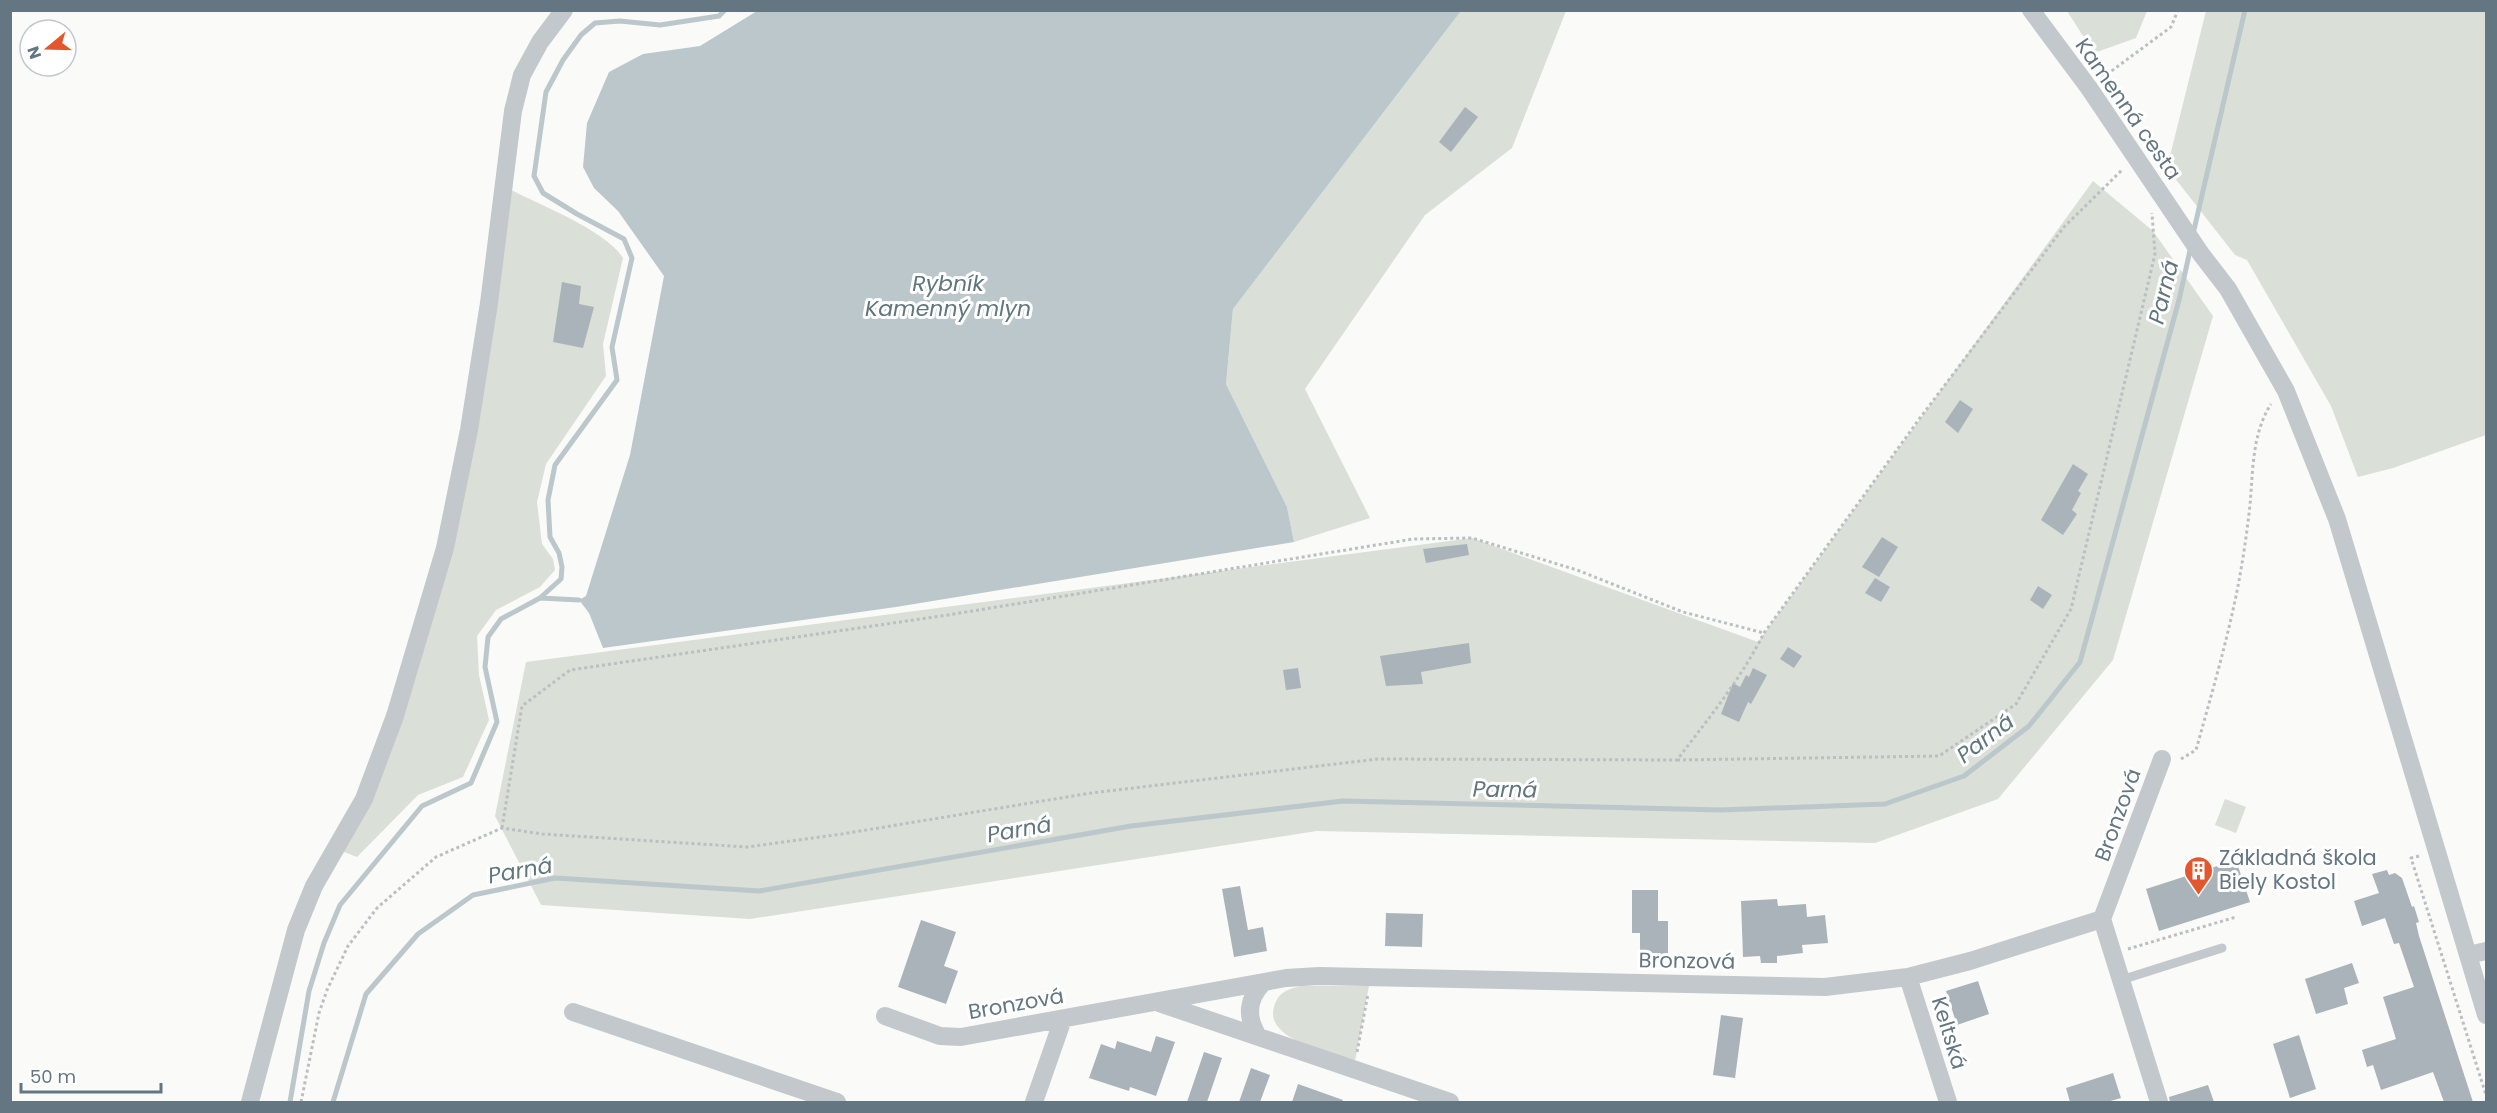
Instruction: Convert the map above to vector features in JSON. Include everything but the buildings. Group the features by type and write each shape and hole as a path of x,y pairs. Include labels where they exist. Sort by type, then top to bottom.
{"street":[{"path":"250,1102 296,930 314,886 363,799 395,716 445,548 469,430 489,303 513,111 522,75 540,42 564,10"},
{"name":"Kamenná cesta","path":"2031,10 2089,88 2201,254 2228,289 2286,391 2337,519 2487,1015"},
{"name":"Bronzová","path":"885,1016 940,1036 954,1037 1263,983 1319,976 1825,987 1908,977 1970,961 2103,919 2167,761"},
{"path":"2103,919 2159,1102"},
{"path":"2468,955 2487,951"},
{"name":"Keltská","path":"1908,977 1948,1102"},
{"path":"1258,1036 1250,1021 1249,1012 1253,996 1263,983"},
{"name":"Bronzová","path":"1157,1002 1450,1102"},
{"path":"573,1012 837,1102"},
{"path":"1034,1102 1063,1019"}],"lane":[{"path":"2121,980 2222,948"}],"path":[{"path":"2089,88 2171,27 2178,10"},
{"path":"1677,760 1742,672 1764,633 1920,418 2064,227 2136,156"},
{"path":"301,1102 319,1013 339,964 354,936 377,908 436,857 502,828 542,834 747,847 842,834 1091,793 1378,759 1677,760 1939,756 2016,704 2071,609 2155,254 2151,216 2161,195"},
{"path":"2167,761 2196,750 2224,649 2238,585 2247,528 2255,447 2262,419 2272,402 2286,391"},
{"path":"502,828 522,706 570,670 948,615 1413,539 1472,538 1577,570 1683,612 1764,633"},
{"path":"2436,851 2412,858 2487,1095"},
{"path":"2125,950 2236,916"},
{"path":"1355,1061 1369,986"}],"shaded area":[{"path":"1461,11 1566,11 1512,148 1425,215 1305,389 1370,518 1294,542 1287,507 1226,384 1233,309"},
{"path":"2067,11 2147,11 2136,38 2094,53"},
{"path":"2206,11 2486,11 2486,435 2393,468 2358,477 2331,406 2247,260 2235,255 2167,168"},
{"path":"2093,181 2153,231 2213,316 2113,660 1998,799 1875,843 1317,831 750,919 541,905 495,816 526,662 1472,538 1758,642"},
{"path":"509,189 588,228 615,248 623,258 603,344 606,376 546,464 537,502 542,544 553,559 555,570 540,587 496,610 477,636 479,675 489,720 463,777 418,795 357,857 339,850 427,627"},
{"path":"2225,799 2246,807 2236,833 2215,825"},
{"path":"1301,986 1369,986 1355,1061 1302,1043 1279,1028 1274,1018 1274,1007 1278,998 1284,992"}],"water":[{"name":"Rybník Kamenný mlyn","path":"757,11 1461,11 1233,309 1226,384 1287,507 1294,542 896,607 603,648 589,613 579,600 586,596 630,455 664,276 618,211 594,188 583,167 587,123 609,72 643,54 700,46"}],"waterway":[{"path":"290,1102 309,991 324,943 340,905 422,806 471,783 497,722 485,667 488,637 501,619 540,598 561,579 562,567 559,553 550,537 548,500 555,465 617,380 612,347 632,258 624,239 543,193 534,176 546,92 563,60 581,35 595,23 620,21 660,25 719,16 725,10"},
{"name":"Parná","path":"2193,234 2245,10"},
{"name":"Parná","path":"333,1102 366,994 418,934 473,895 555,878 759,891 1131,826 1343,801 1721,810 1885,804 1964,776 2029,726 2080,662 2179,300 2191,246"},
{"path":"540,598 579,600"}],"place":[{"name":"Základná škola Biely Kostol","path":"2198,896"}]}
